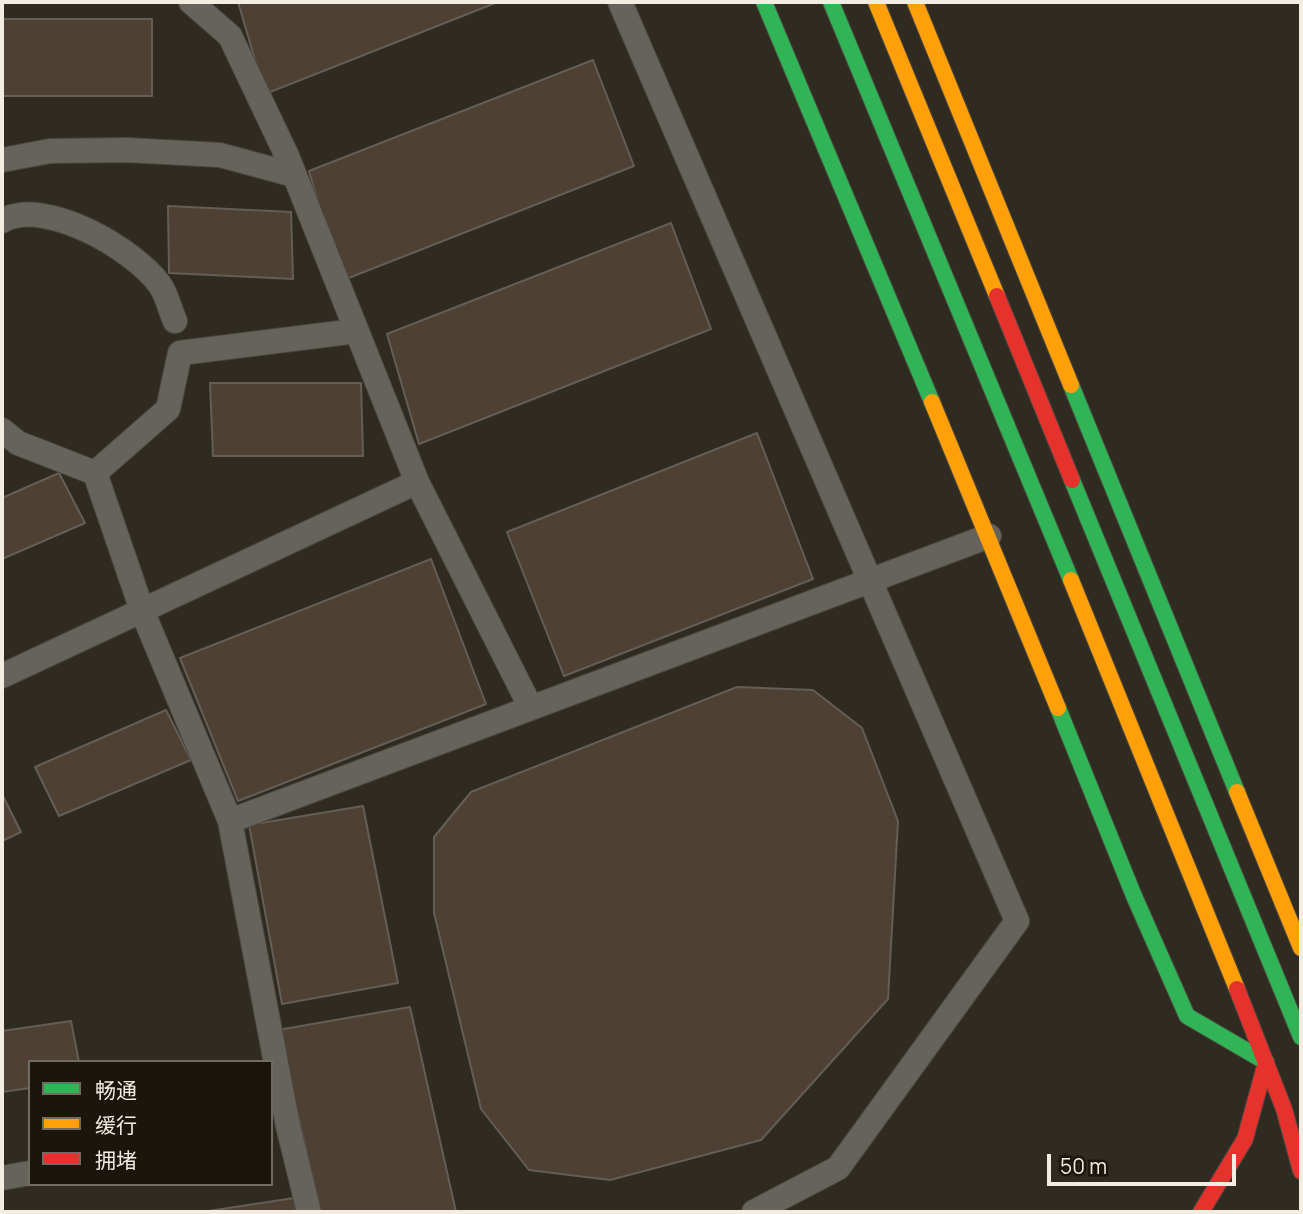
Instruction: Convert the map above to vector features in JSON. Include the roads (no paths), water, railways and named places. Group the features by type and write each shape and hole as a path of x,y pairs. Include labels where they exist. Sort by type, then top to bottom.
{"main road":[{"path":"764,2 989,537 1134,896 1187,1016 1266,1062"},
{"path":"831,2 1193,874 1284,1109 1301,1171"},
{"path":"876,2 1301,1037"},
{"path":"915,2 1301,948"},
{"path":"1201,1212 1245,1139 1266,1062"}],"street":[{"path":"191,2 230,36 294,175 417,482 531,708"},
{"path":"620,2 1017,921 838,1168 754,1212"},
{"path":"2,160 50,151 154,151 220,155 294,175"},
{"path":"3,218 39,215 71,224 124,249 161,286 174,321"},
{"path":"95,473 167,409 180,353 356,331"},
{"path":"2,430 18,443 95,473 143,613 230,821 269,1060"},
{"path":"2,676 143,613 417,482"},
{"path":"230,821 989,537"},
{"path":"273,1084 280,1127 309,1212"},
{"path":"2,1178 28,1173"}]}
